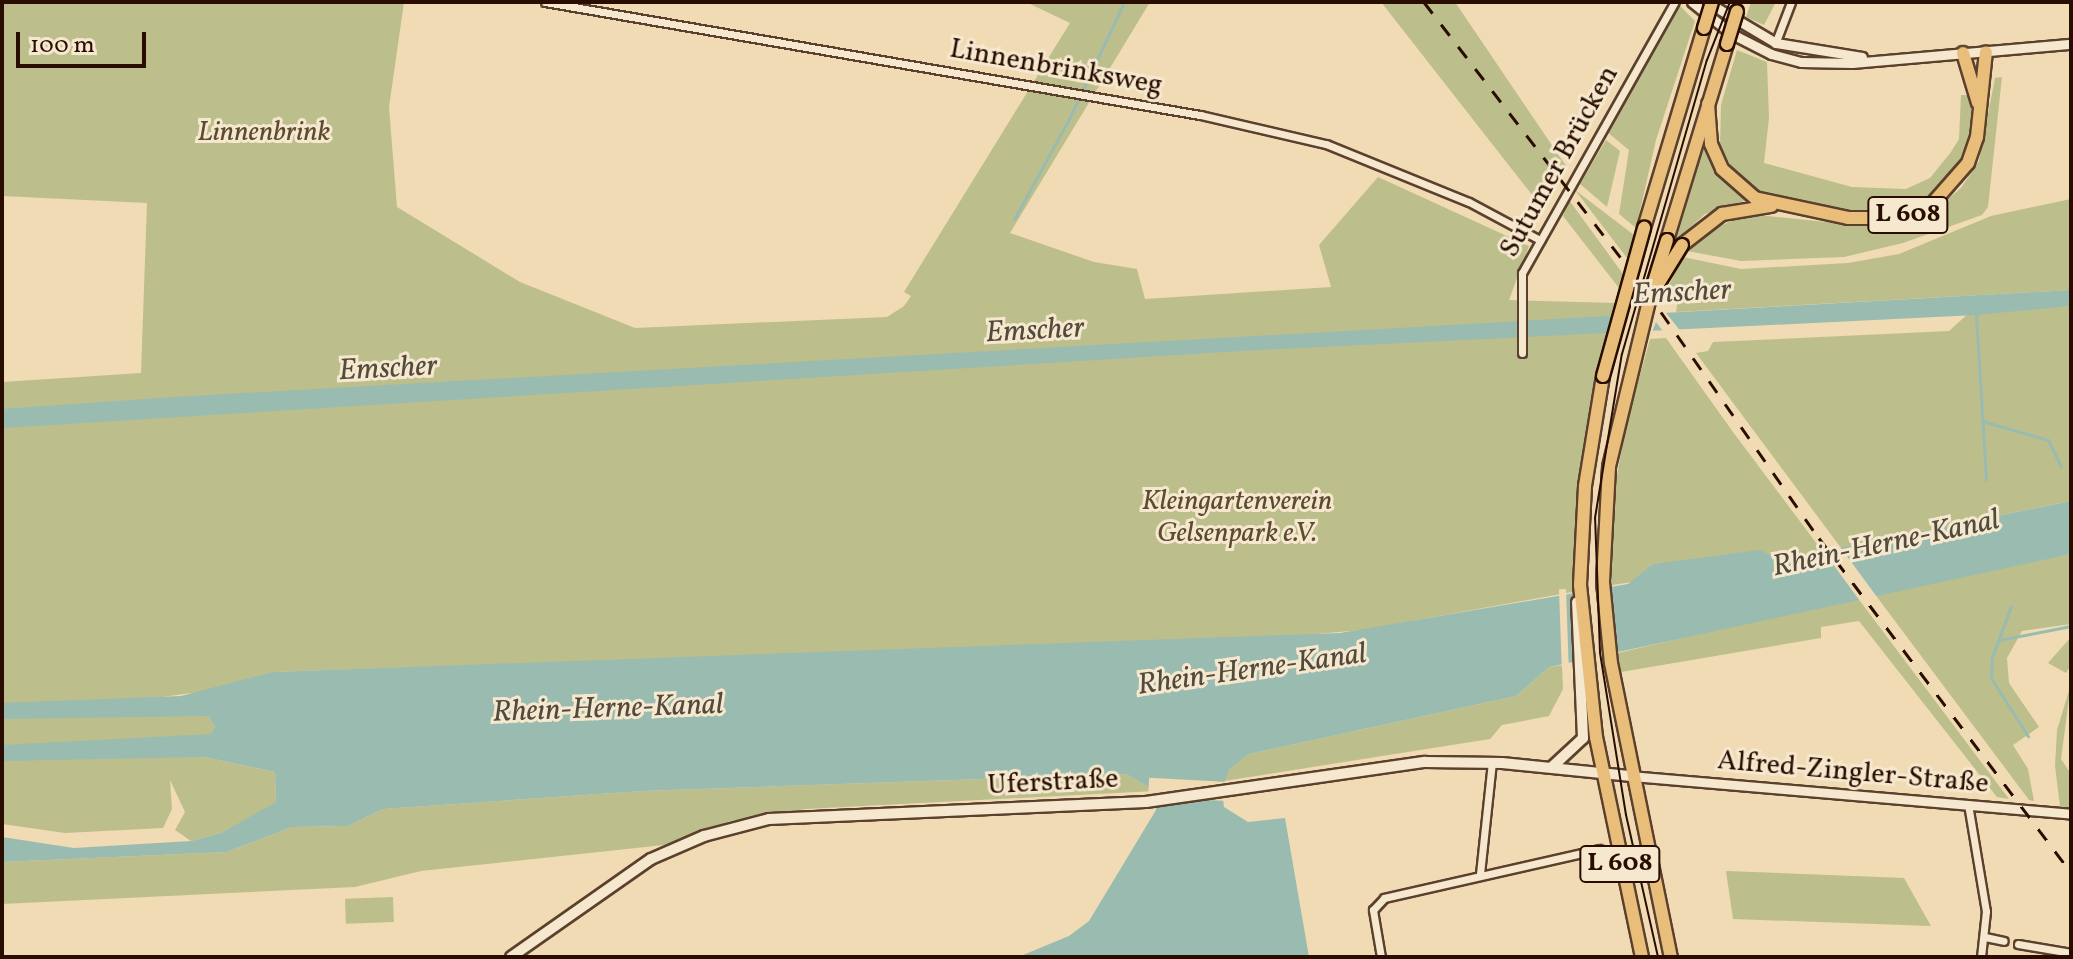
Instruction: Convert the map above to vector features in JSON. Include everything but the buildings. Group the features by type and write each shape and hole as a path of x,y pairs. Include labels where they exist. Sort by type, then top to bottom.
{"main road":[{"name":"L 608","path":"1642,957 1582,670 1580,585 1585,486 1603,376 1709,2"},
{"name":"L 608","path":"1671,957 1631,776 1611,663 1603,582 1607,482 1628,375 1738,6"},
{"name":"L 608","path":"1650,297 1682,245 1722,214 1774,206 1866,220 1921,210 1944,194 1968,163 1980,110 1986,52"},
{"name":"L 608","path":"1963,53 1980,110"},
{"name":"L 608","path":"1708,104 1711,144 1722,169 1735,185 1774,206"},
{"path":"1553,766 1583,738 1582,670"},
{"name":"Uferstraße","path":"511,957 651,859 733,827 817,814 1146,802 1230,792 1397,763 1492,762 1631,776"}],"street":[{"name":"Linnenbrinksweg","path":"545,2 1066,93 1326,144 1469,202 1540,240"},
{"name":"Sutumer Brücken","path":"1522,353 1519,308 1522,273 1675,2"},
{"path":"1692,2 1716,23 1771,54 1811,63 2071,44"},
{"path":"1709,2 1776,43 1811,52 1890,59"},
{"path":"1771,54 1791,2"},
{"path":"1480,874 1492,762"},
{"name":"Alfred-Zingler-Straße","path":"1631,776 2071,814"},
{"path":"1968,804 1968,827 1983,884 1985,937 1981,957"},
{"path":"1381,957 1373,910 1384,898 1600,849"},
{"path":"1985,937 2004,941"},
{"path":"2018,944 2071,953"}],"green space":[{"path":"2,2 404,2 389,107 397,207 520,282 635,328 887,317 904,306 911,296 904,292 1070,23 1026,2 1150,2 1010,233 1094,262 1137,269 1145,299 1331,287 1319,245 1378,177 1529,246 1509,300 1616,303 1580,478 1572,592 1362,630 1259,639 272,672 206,691 155,698 156,714 208,716 215,727 212,734 157,740 157,755 204,757 275,772 276,802 265,809 221,833 191,841 175,830 185,812 170,780 172,809 163,828 65,833 2,824 2,382 141,373 147,203 2,196"},
{"path":"1381,2 1455,2 1566,166 1540,205"},
{"path":"1751,2 1776,2 1764,25 1746,17"},
{"path":"1679,5 1695,21 1656,140 1636,228 1619,214 1629,150 1607,132"},
{"path":"1737,50 1767,62 1769,118 1764,163 1852,187 1906,189 1930,178 1951,152 1959,139 1961,95 1971,95 1971,136 1964,156 1931,196 1894,211 1849,211 1759,192 1738,179 1720,146 1721,105"},
{"path":"2002,77 1988,207 1982,215 1903,243 1844,257 1741,261 1687,251 1703,233 1748,214 1885,228 1933,212 1961,188 1979,161 1995,78"},
{"path":"1706,139 1723,181 1747,200 1705,214 1676,240"},
{"path":"1606,140 1620,151 1607,207 1580,184"},
{"path":"1575,190 1634,235 1627,258"},
{"path":"2071,199 2071,290 1676,312 1678,299 1665,293 1683,257 1741,269 1848,263 1899,254 1991,216"},
{"path":"1569,200 1623,274 1619,288 1563,216"},
{"path":"2071,306 2071,501 1841,548 1696,353 1708,351 1713,342 1949,331 1970,312"},
{"path":"1666,338 1823,552 1779,560 1653,564 1633,582 1612,585 1611,508 1626,426 1650,339"},
{"path":"2071,554 2071,624 2022,631 2007,658 2009,683 2039,727 2013,745 2028,769 2034,801 2029,800 1874,593"},
{"path":"1857,597 2009,799 1997,797 1859,621 1821,627 1821,638 1621,672 1618,653"},
{"path":"2071,637 2071,665 2066,673 2048,663"},
{"path":"1562,665 1563,689 1549,716 1502,725 1490,739 1224,781 1229,770 1249,754 1516,696 1549,667"},
{"path":"2071,684 2061,759 2071,774 2071,808 2060,806 2055,766 2057,730"},
{"path":"1126,774 1155,791 805,809 730,821 664,845 421,871 355,887 2,904 2,862 227,852 292,827 348,826 383,809 643,791"},
{"path":"1726,871 1904,878 1931,926 1733,919"},
{"path":"393,897 394,922 346,924 345,899"}],"water":[{"path":"2071,290 2071,306 1976,315 1258,350 2,428 2,409 174,397"},
{"name":"Rhein-Herne-Kanal","path":"2071,501 2071,554 1549,667 1516,696 1249,754 1229,770 1222,789 1224,807 1248,822 1285,818 1309,957 1018,957 1069,936 1089,921 1156,810 1155,791 1126,774 643,791 383,809 348,826 292,827 227,852 2,862 2,837 74,848 191,841 221,833 276,802 275,772 204,757 2,761 2,745 211,734 215,727 208,716 2,719 2,703 181,696 272,672 1340,633 1628,584 1653,564 1760,550 1780,560"}],"pier":[{"path":"1663,309 1682,333 1665,334 1656,322 1651,335 1606,337 1613,312"},
{"path":"1838,545 1877,597 1860,601 1821,548"},
{"path":"1610,581 1617,657 1573,666 1574,588"},
{"path":"1559,589 1566,589 1569,667 1562,667"},
{"path":"1149,778 1228,782 1227,801 1148,797"}],"waterway":[{"path":"1014,219 1069,119 1124,2"},
{"path":"1976,315 1986,480"},
{"path":"1982,421 2048,440 2061,467"},
{"path":"2011,606 1992,657 1991,678 2028,736"},
{"path":"1999,640 2071,626"}],"tram line":[{"path":"1658,957 1626,815 1600,652 1595,518 1622,354 1707,60 1730,2"}],"railway":[{"path":"1424,2 1645,289 1819,538 2071,873"}],"park label":[{"name":"Linnenbrink","path":"264,133"},
{"name":"Kleingartenverein Gelsenpark e.V.","path":"1237,518"}],"water label":[{"name":"Emscher","path":"1682,293"},
{"name":"Emscher","path":"1035,331"},
{"name":"Emscher","path":"388,369"}]}
